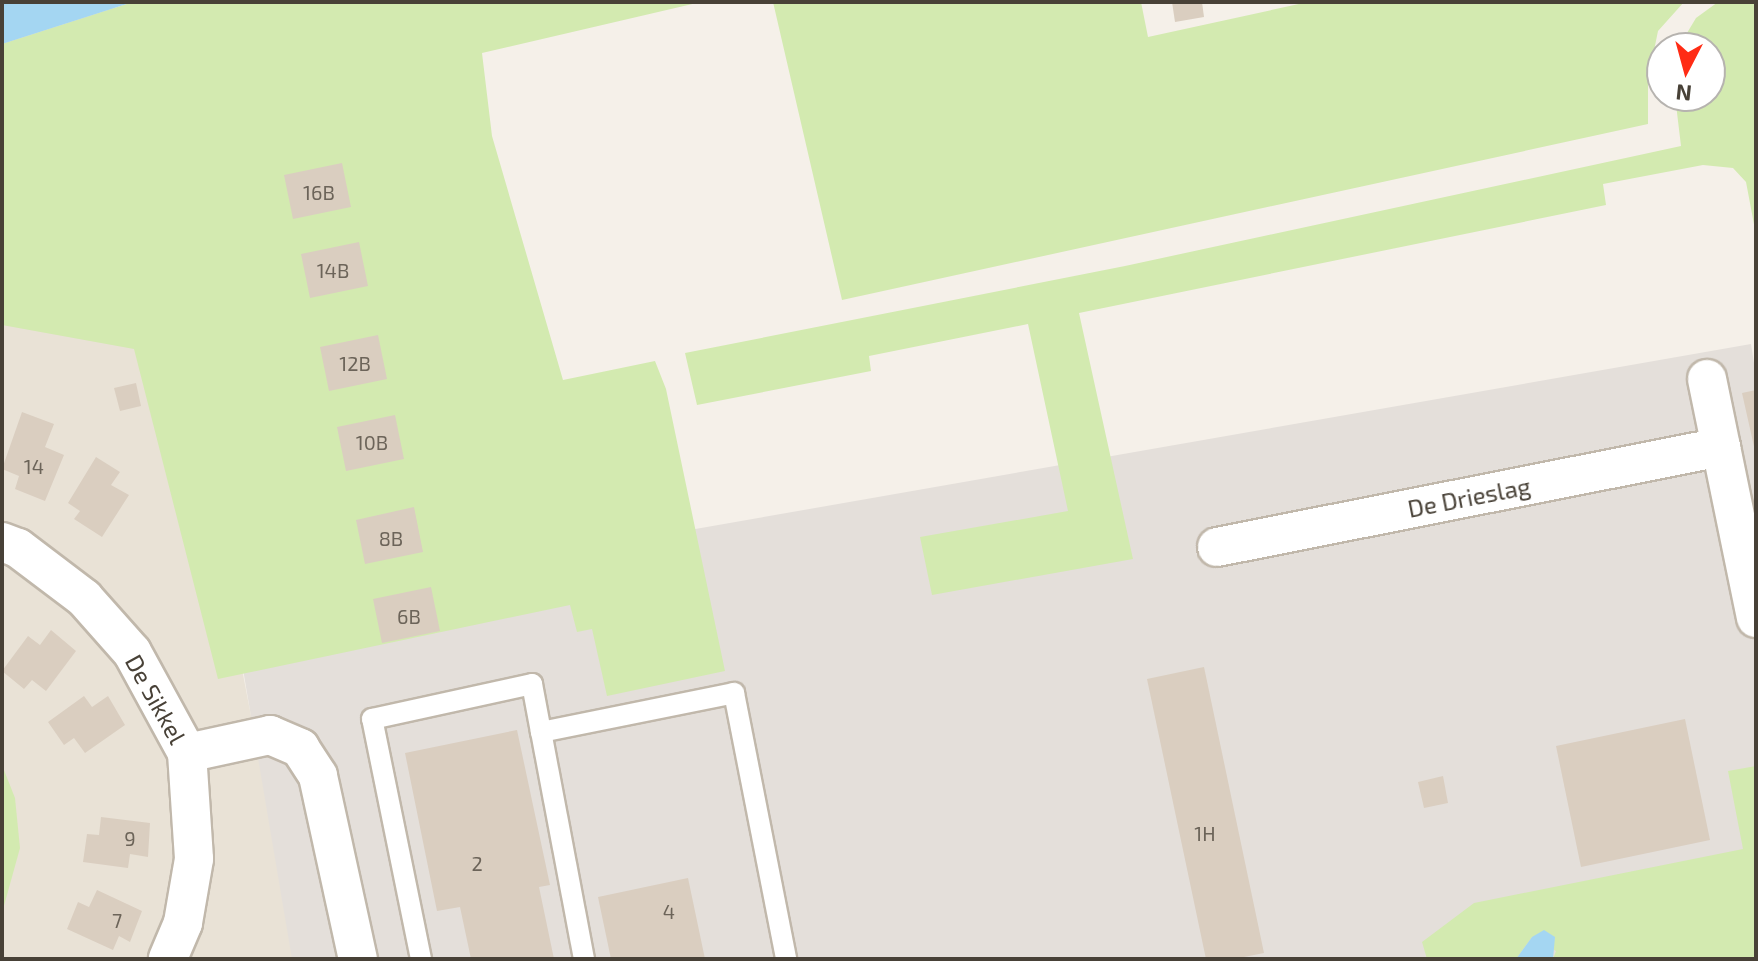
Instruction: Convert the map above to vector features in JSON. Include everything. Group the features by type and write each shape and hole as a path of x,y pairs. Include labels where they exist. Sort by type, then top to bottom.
{"street":[{"path":"1707,379 1756,618"},
{"name":"De Drieslag","path":"1217,547 1721,447"},
{"name":"De Sikkel","path":"2,542 18,548 84,598 132,652 187,753 194,859 183,923 168,959"},
{"path":"187,753 270,735 300,748 318,776 358,959"}],"lane":[{"path":"421,959 372,719 532,684 584,959"},
{"path":"541,732 734,693 786,959"}],"shaded area":[{"path":"2,2 113,2 298,959 2,959"},
{"path":"1751,344 1756,376 1756,959 292,959 233,610"}],"green space":[{"path":"133,2 701,2 482,53 492,136 563,380 655,361 666,389 725,671 607,696 592,629 577,632 570,605 218,679 134,349 2,325 2,44"},
{"path":"773,2 1141,2 1148,37 1308,2 1684,2 1658,32 1646,32 1648,124 842,300"},
{"path":"1718,2 1756,2 1756,235 1746,182 1733,168 1703,165 1603,184 1606,205 1079,313 1133,559 932,595 920,537 1068,511 1028,324 869,356 871,371 697,405 685,353 1125,266 1681,146 1677,112 1726,112 1726,32 1688,32 1696,18"},
{"path":"2,765 15,798 20,848 2,913"},
{"path":"1756,766 1756,959 1553,959 1556,951 1532,937 1516,959 1427,959 1422,942 1474,903 1743,849 1728,771"}],"water":[{"path":"2,2 133,2 2,44"},
{"path":"1544,930 1555,937 1553,959 1516,959 1532,937"}],"building":[{"path":"1172,2 1202,2 1204,17 1175,22"},
{"path":"342,163 351,207 293,219 284,175"},
{"path":"359,242 368,286 310,298 301,254"},
{"path":"378,335 387,379 329,391 320,347"},
{"path":"136,383 141,406 120,411 114,388"},
{"path":"1756,390 1756,451 1755,451 1742,393"},
{"path":"22,412 54,424 45,447 64,455 45,501 15,489 19,476 2,469"},
{"path":"395,415 404,459 346,471 337,427"},
{"path":"96,457 120,472 111,485 129,495 102,537 74,519 80,511 68,503"},
{"path":"414,507 423,552 365,564 356,520"},
{"path":"431,587 440,631 382,643 373,599"},
{"path":"51,630 76,651 46,691 32,680 24,689 2,671 28,636 40,645"},
{"path":"1204,667 1264,953 1234,959 1206,959 1147,679"},
{"path":"84,696 92,707 108,696 125,725 85,753 74,738 64,745 48,722"},
{"path":"1685,719 1710,840 1581,867 1556,746"},
{"path":"517,730 550,885 539,887 554,959 471,959 460,907 437,911 405,753"},
{"path":"1443,776 1448,803 1424,808 1418,782"},
{"path":"101,817 150,823 148,857 130,854 128,868 83,862 87,834 99,835"},
{"path":"688,878 705,959 611,959 598,897"},
{"path":"97,890 142,911 130,942 119,936 113,950 67,929 78,902 89,907"}]}
